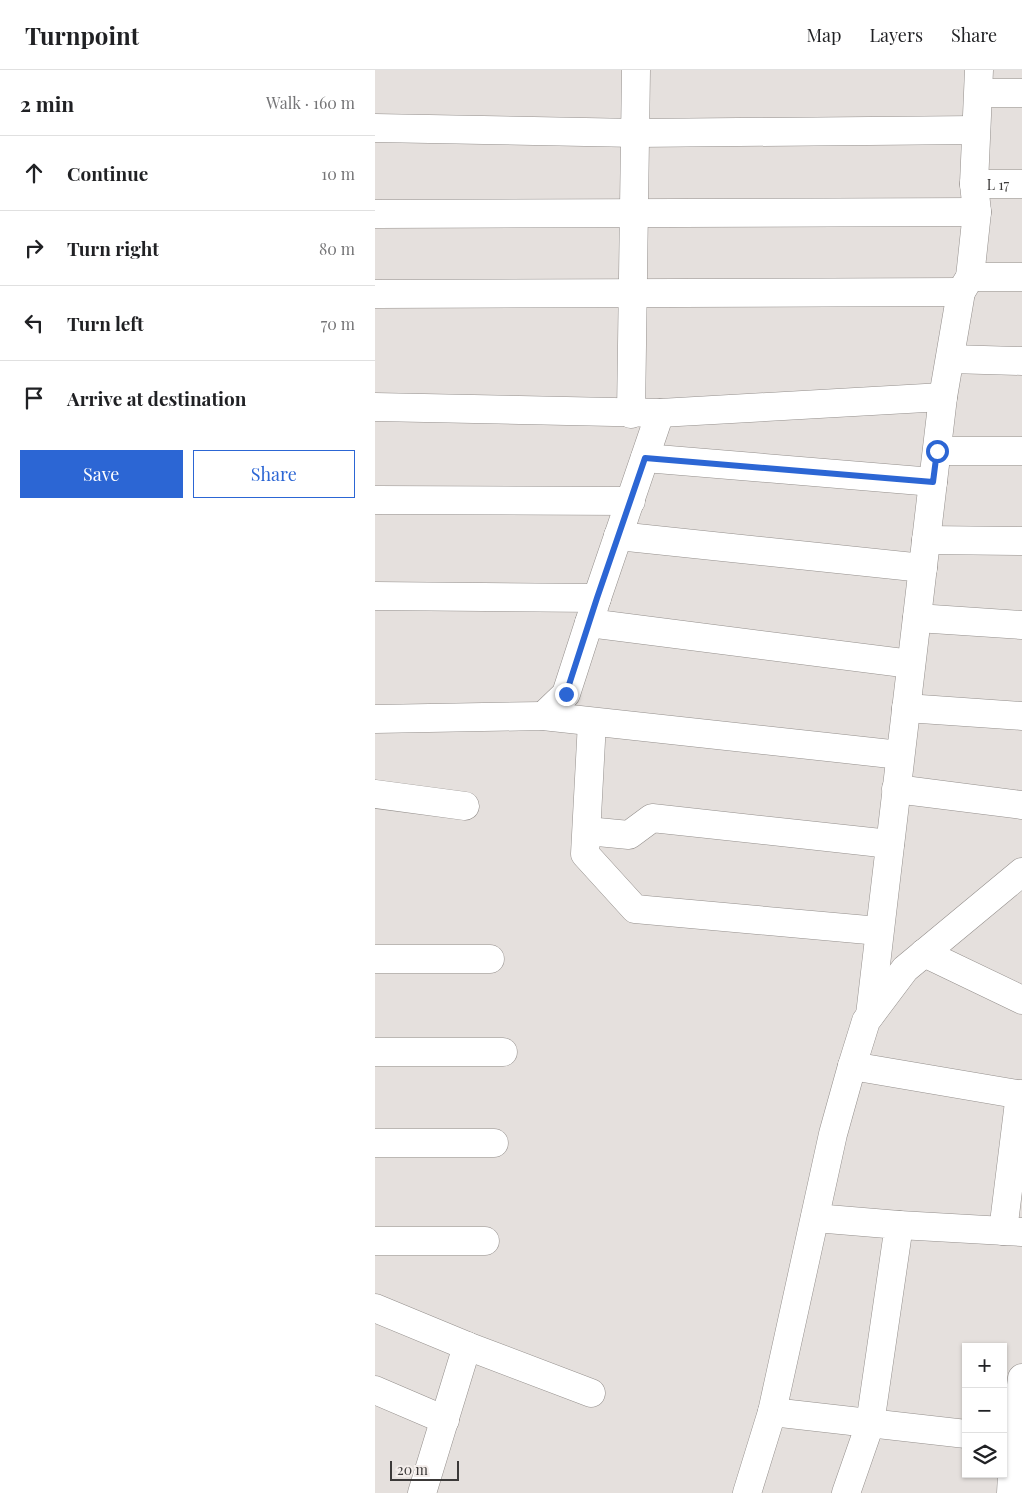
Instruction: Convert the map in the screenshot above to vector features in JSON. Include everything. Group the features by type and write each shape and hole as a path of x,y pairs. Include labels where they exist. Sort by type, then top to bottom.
{"street":[{"path":"631,414 636,70"},
{"path":"870,1016 943,396 977,212 974,184 979,81 1022,93"},
{"path":"375,128 636,133 977,130"},
{"name":"L 17","path":"974,184 1022,184"},
{"path":"375,214 977,212"},
{"path":"375,294 633,292 965,284 1022,277"},
{"path":"950,359 1022,360"},
{"path":"375,408 631,414 943,396"},
{"path":"543,716 566,694 661,413"},
{"path":"937,451 1022,451"},
{"path":"645,458 933,482"},
{"path":"375,500 631,501"},
{"path":"618,536 923,568"},
{"path":"926,540 1022,541"},
{"path":"375,596 593,610 911,664"},
{"path":"917,618 1022,625"},
{"path":"906,708 1022,716"},
{"path":"375,719 543,716 900,755"},
{"path":"592,722 585,854 635,908 879,931"},
{"path":"896,789 1022,805"},
{"path":"375,794 465,806"},
{"path":"587,832 629,835 652,818 890,844"},
{"path":"747,1493 772,1412 833,1134 866,1021 905,969 924,953 1010,897 1022,872"},
{"path":"924,953 1022,1000"},
{"path":"375,959 490,959"},
{"path":"375,1052 503,1052"},
{"path":"815,1218 1012,1232 1021,1095 852,1066"},
{"path":"375,1144 494,1143"},
{"path":"846,1493 870,1424 899,1225"},
{"path":"375,1241 485,1241"},
{"path":"375,1308 467,1346 591,1393"},
{"path":"421,1493 467,1346"},
{"path":"1015,1490 1015,1426 1022,1378"},
{"path":"375,1390 445,1420"},
{"path":"772,1412 962,1434"}],"route":[{"path":"566,694 645,458 933,482 937,451"}]}
